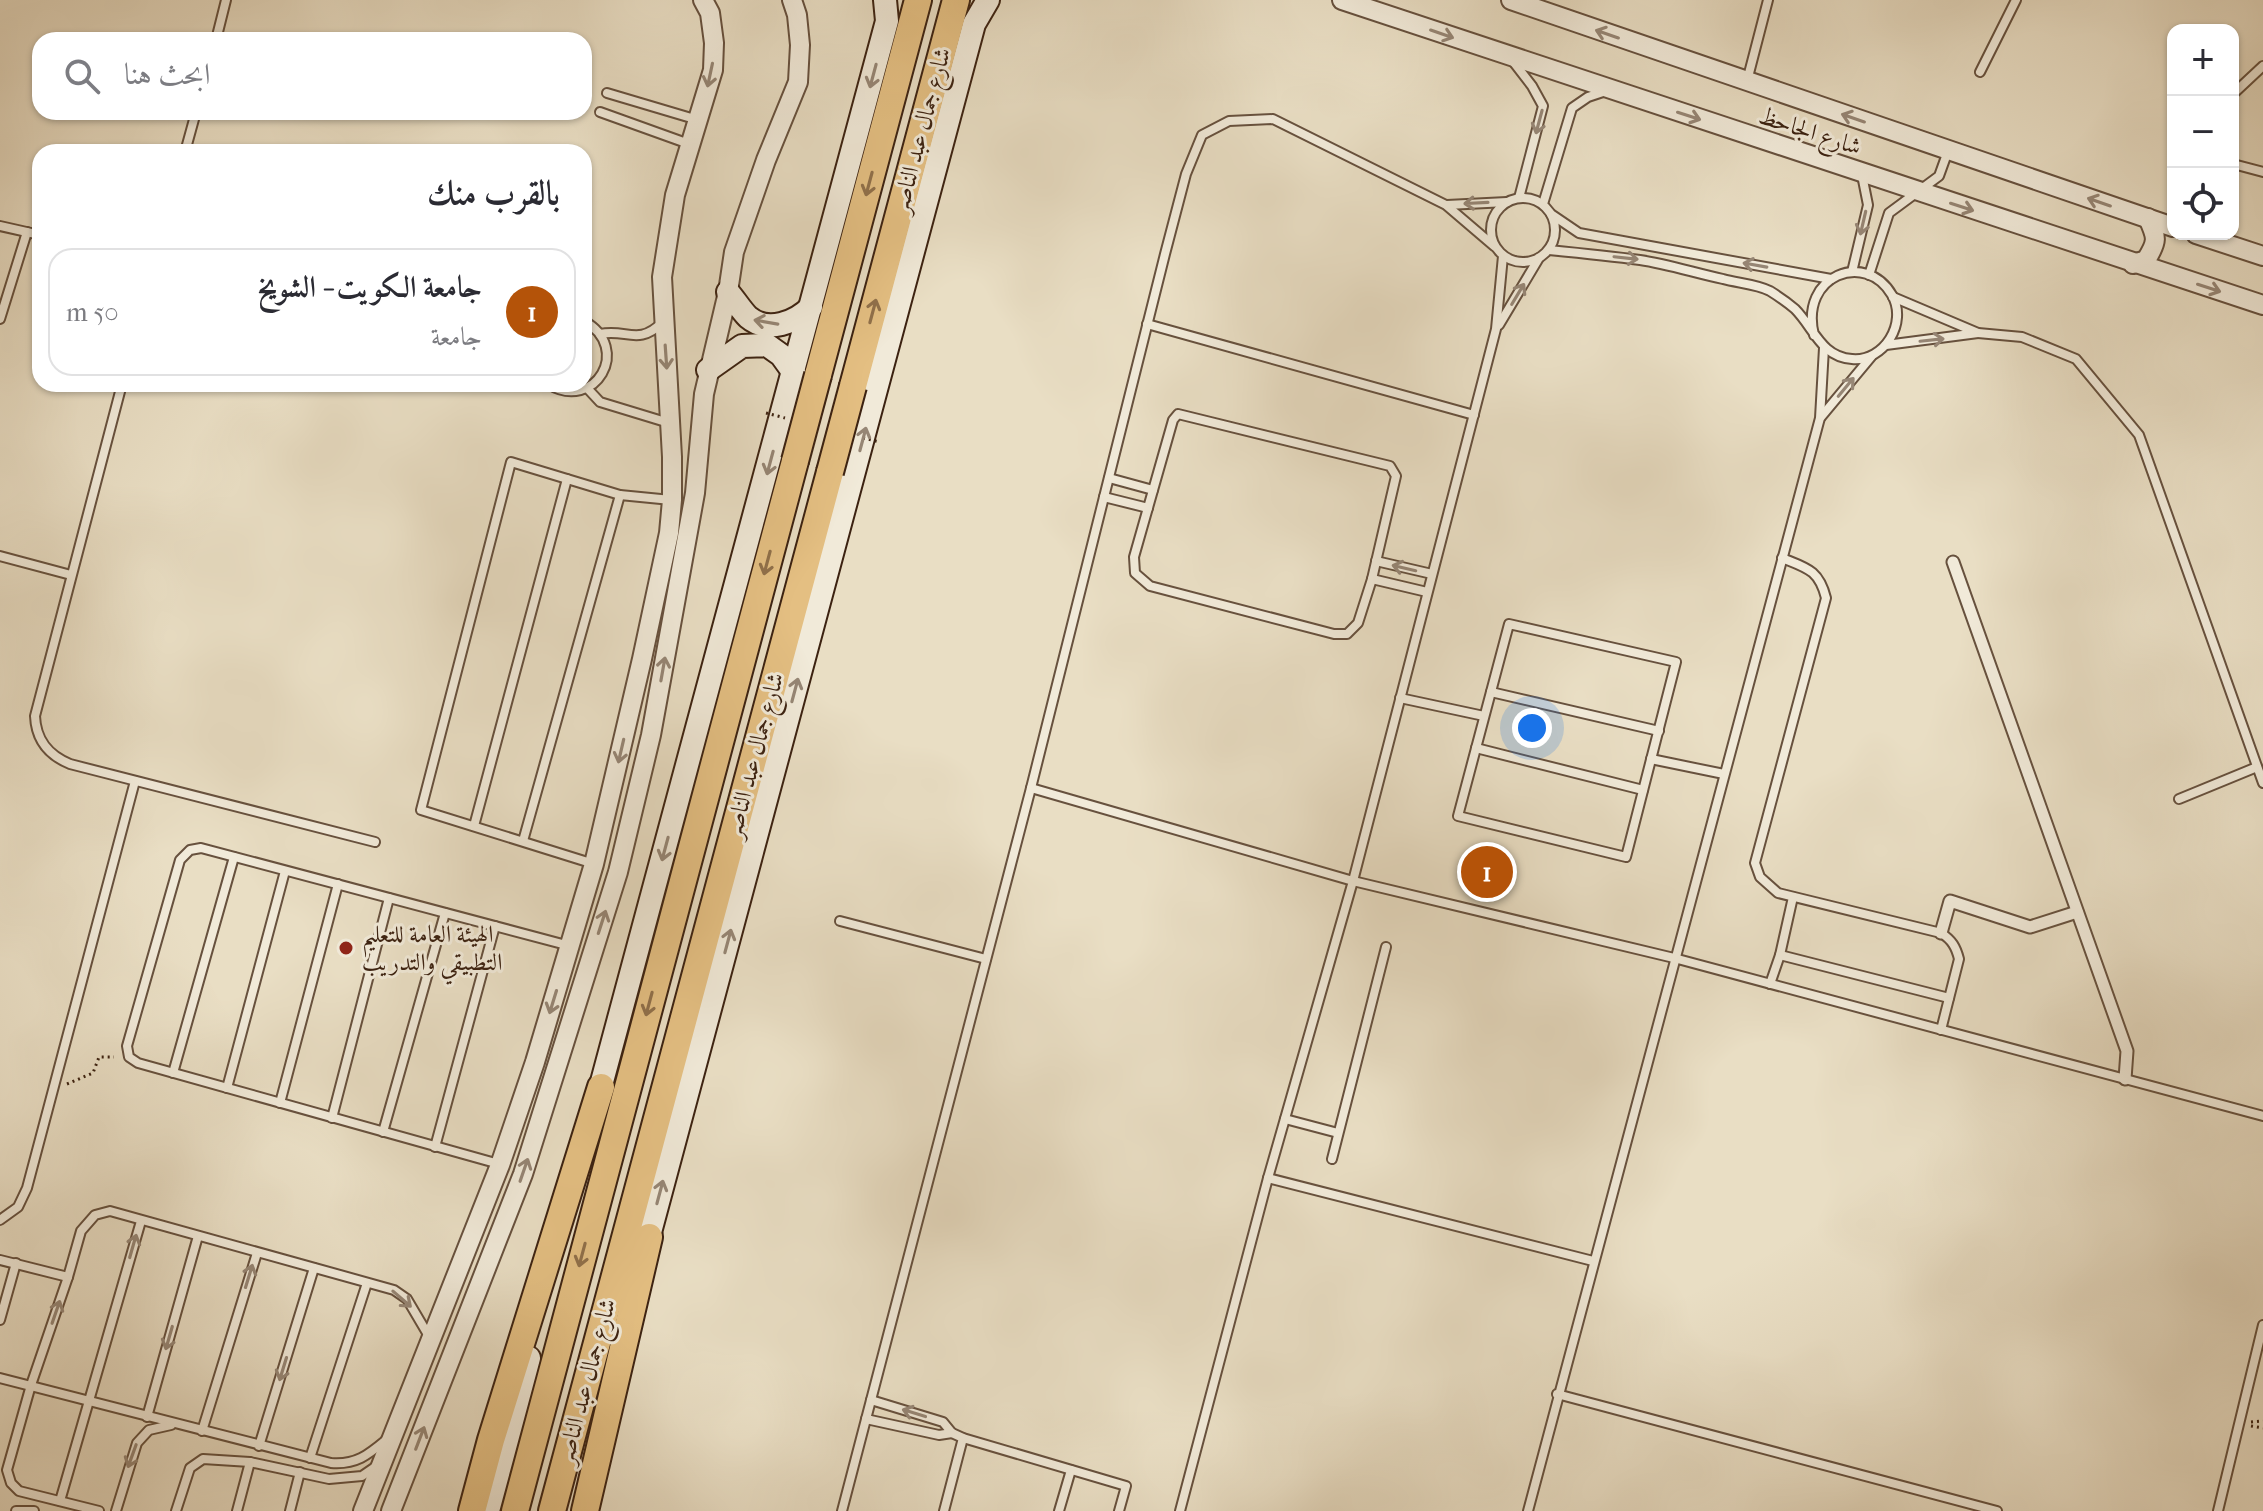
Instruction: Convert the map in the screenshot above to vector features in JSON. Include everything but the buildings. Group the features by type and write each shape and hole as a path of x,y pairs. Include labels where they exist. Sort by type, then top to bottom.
{"highway":[{"name":"شارع جمال عبد الناصر","path":"515,1511 918,0"},
{"name":"شارع جمال عبد الناصر","path":"552,1511 956,0"},
{"path":"472,1511 491,1440 601,1087"},
{"path":"585,1511 649,1237"}],"main road":[{"path":"488,1511 887,21 885,0"},
{"path":"575,1511 974,24 988,0"},
{"path":"728,292 748,317 768,324 792,322 811,307"},
{"path":"708,370 742,346 767,345 781,355 794,373"}],"street":[{"path":"363,1511 489,1195 571,946 594,864 648,631 669,533 672,500 662,277 675,195 713,70 714,43 710,13 703,0"},
{"path":"391,1511 511,1203 618,872 651,735 695,493 708,370 728,292 734,252 766,160 798,82 800,45 792,0"},
{"name":"شارع الجاحظ","path":"1342,0 2263,305"},
{"name":"شارع الجاحظ","path":"1511,0 2167,225"},
{"path":"2133,264 2146,260 2153,249 2156,237 2148,218"},
{"path":"2214,240 2263,256"},
{"path":"1953,562 2127,1051 2125,1079"},
{"path":"1941,933 1950,901 2030,927 2077,912"},
{"path":"489,1195 511,1203"},
{"path":"467,1253 489,1261"}],"lane":[{"path":"218,32 226,0"},
{"path":"1746,82 1768,0"},
{"path":"1980,72 2016,0"},
{"path":"1509,56 1543,106 1519,198"},
{"path":"2239,88 2263,66"},
{"path":"1543,204 1572,108 1588,97 1609,90"},
{"path":"607,93 698,120"},
{"path":"600,112 689,144"},
{"path":"842,1511 1031,788 1186,174 1202,135 1229,121 1273,119 1446,205 1503,256 1514,262 1527,263 1549,250 1555,226 1551,214"},
{"path":"187,144 194,120"},
{"path":"1869,275 1889,213 1939,176 1948,151"},
{"path":"2239,166 2263,172"},
{"path":"1852,272 1868,205 1861,174"},
{"path":"1446,205 1532,199 1579,233 1831,279"},
{"path":"1494,246 1491,221 1497,210 1507,202"},
{"path":"0,226 32,233"},
{"path":"0,319 27,232"},
{"path":"1549,250 1642,260 1768,290 1795,309 1824,348 1839,357 1856,360 1872,355"},
{"path":"1180,1511 1268,1178 1353,881 1474,415 1496,329 1503,256"},
{"path":"1496,329 1539,258"},
{"path":"1814,335 1810,318 1813,301 1822,286 1831,279 1852,272 1869,275 1883,284 1893,297 1897,314 1895,331 1820,418"},
{"path":"1893,297 1978,333"},
{"path":"600,334 609,332 630,338 643,336 663,322"},
{"path":"1147,324 1474,415"},
{"path":"592,328 605,344 606,364 602,374 592,383"},
{"path":"1886,345 1978,333 2022,337 2076,359 2139,435 2263,783"},
{"path":"1528,1511 1820,418 1824,348"},
{"path":"120,392 35,716 35,727 44,746 60,760 375,842"},
{"path":"590,392 609,405 670,424"},
{"path":"1178,414 1390,466 1396,476 1372,579 1358,623 1347,634 1334,634 1150,586 1135,573 1134,557 1148,508 1173,420 1178,414"},
{"path":"594,864 421,810 511,462 620,495 672,500"},
{"path":"1109,478 1153,490"},
{"path":"474,826 567,479"},
{"path":"523,841 620,495"},
{"path":"1104,497 1148,508"},
{"path":"0,556 71,575"},
{"path":"1782,558 1812,571 1822,583 1826,598 1755,863 1760,877 1778,893 1941,933 1950,939 1959,959 1941,1030"},
{"path":"1376,561 1432,574"},
{"path":"1372,579 1427,592"},
{"path":"1509,624 1676,662 1626,857 1458,816 1491,692 1509,624"},
{"path":"1491,692 1659,731"},
{"path":"1400,698 1484,716"},
{"path":"1476,748 1643,790"},
{"path":"1651,759 1724,774"},
{"path":"2179,799 2257,767"},
{"path":"0,1220 11,1214 24,1198 135,781"},
{"path":"1031,788 1353,881 1674,958 2263,1116"},
{"path":"500,1165 138,1063 129,1057 127,1046 180,860 190,850 201,848 571,946"},
{"path":"173,1073 234,857"},
{"path":"227,1088 285,871"},
{"path":"280,1103 338,884"},
{"path":"1770,984 1793,897"},
{"path":"332,1118 389,898"},
{"path":"383,1132 445,913"},
{"path":"840,921 986,959"},
{"path":"435,1147 495,926"},
{"path":"1332,1159 1386,947"},
{"path":"1780,955 1949,998"},
{"path":"1285,1119 1338,1133"},
{"path":"1268,1178 1593,1261"},
{"path":"99,1511 19,1491 8,1477 7,1470 81,1231 95,1215 110,1211 394,1290 407,1299 431,1341"},
{"path":"60,1501 141,1221"},
{"path":"147,1417 198,1236"},
{"path":"202,1431 257,1253"},
{"path":"0,1260 68,1277"},
{"path":"0,1320 16,1263"},
{"path":"259,1446 314,1268"},
{"path":"310,1458 367,1283"},
{"path":"2218,1511 2263,1325"},
{"path":"0,1378 259,1446 345,1464 359,1461 393,1434"},
{"path":"1557,1394 1997,1511"},
{"path":"871,1400 943,1422 952,1433 963,1438 1126,1486 1119,1511"},
{"path":"866,1419 939,1435 952,1433"},
{"path":"116,1511 137,1443 149,1430 175,1424"},
{"path":"944,1511 963,1438"},
{"path":"176,1511 190,1468 203,1459 250,1462 329,1479 362,1476 382,1462"},
{"path":"237,1511 250,1462"},
{"path":"1059,1511 1071,1470"},
{"path":"290,1511 300,1472"},
{"path":"16,1511 34,1511"}],"path":[{"path":"53,1090 93,1073 99,1057 129,1057"}],"place":[{"name":"جامعة الكويت - الشويخ","path":"1487,872"},
{"name":"الهيئة العامة للتعليم التطبيقي والتدريب","path":"346,948"}]}
